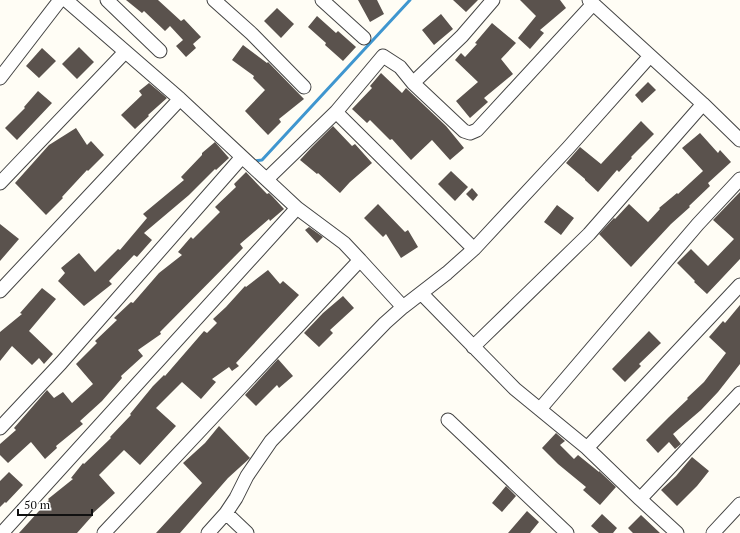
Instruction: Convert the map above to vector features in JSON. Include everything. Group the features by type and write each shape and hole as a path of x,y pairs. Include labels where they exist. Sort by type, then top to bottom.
{"street":[{"path":"0,78 60,0"},
{"path":"66,0 180,99 297,208 344,243 403,307"},
{"path":"107,0 160,50"},
{"path":"214,0 252,34 304,87"},
{"path":"322,0 364,38"},
{"path":"413,83 462,36 493,0"},
{"path":"267,179 336,112 383,56 400,67 413,83 464,131 470,133 477,130 591,2 703,104 737,132"},
{"path":"0,183 125,52"},
{"path":"208,533 226,513 236,498 247,476 271,441 385,323 403,307 448,273 474,249 568,148 650,56"},
{"path":"0,291 180,99"},
{"path":"473,347 589,234 703,104"},
{"path":"336,112 474,249"},
{"path":"0,428 61,363 242,157"},
{"path":"540,409 698,224 740,179"},
{"path":"2,533 297,208"},
{"path":"104,533 360,260"},
{"path":"587,448 740,285"},
{"path":"421,293 515,388 587,448 677,533"},
{"path":"640,499 740,393"},
{"path":"448,420 567,533"},
{"path":"713,533 740,504"},
{"path":"226,513 247,533"}],"building":[{"path":"126,0 158,0 181,21 184,19 201,37 193,44 196,48 186,57 176,46 183,40 170,26 165,31 144,11 142,13"},
{"path":"358,0 377,0 384,14 370,22"},
{"path":"453,0 478,0 466,12"},
{"path":"520,0 560,0 566,8 540,30 544,33 530,49 518,38 536,16"},
{"path":"277,8 294,24 281,38 264,21"},
{"path":"441,14 453,29 434,45 422,30"},
{"path":"317,16 336,33 338,31 356,47 343,61 308,27"},
{"path":"492,23 516,43 501,59 513,74 484,98 488,102 470,118 456,101 478,82 455,60 461,53 465,57 477,44 475,43"},
{"path":"243,45 267,63 268,62 304,99 279,119 281,122 268,135 245,111 265,90 253,78 254,76 232,60"},
{"path":"79,47 94,62 77,79 62,64"},
{"path":"42,48 56,61 39,78 26,66"},
{"path":"381,73 402,93 406,88 446,126 464,148 450,160 432,140 411,160 392,139 390,140 370,120 367,123 352,109 372,88 370,86"},
{"path":"648,82 656,90 642,103 635,95"},
{"path":"149,83 167,98 135,129 121,115 142,95 139,91"},
{"path":"38,91 52,103 17,140 5,128 25,108 24,107"},
{"path":"641,121 654,134 631,157 632,158 619,172 617,170 598,192 566,163 580,147 601,164"},
{"path":"333,126 352,146 355,144 372,163 340,193 318,173 317,174 300,160"},
{"path":"76,128 87,145 91,141 104,155 88,171 87,170 46,215 15,183 49,145"},
{"path":"700,133 718,153 720,150 731,162 708,183 710,186 671,224 631,267 599,234 629,204 648,222 660,209 659,208 677,193 678,194 703,171 682,148"},
{"path":"215,142 229,158 216,170 215,169 189,195 144,233 152,240 137,257 134,255 109,281 112,284 84,306 58,281 65,273 61,268 79,253 95,272 118,249 120,250 147,218 143,214 184,180 181,177 202,155 202,153"},
{"path":"451,171 468,187 455,201 438,184"},
{"path":"246,172 284,209 270,221 269,219 240,244 243,248 160,332 161,334 138,350 143,356 121,376 122,378 102,401 80,421 83,424 56,446 57,448 45,459 31,442 8,463 0,455 0,444 16,430 14,428 47,390 54,398 63,392 72,403 93,384 76,364 97,343 95,341 117,320 114,318 131,302 133,303 159,273 182,255 178,252 191,237 193,239 220,212 215,207 236,187 234,184"},
{"path":"472,188 478,195 473,201 466,194"},
{"path":"740,192 740,259 707,294 677,263 691,249 708,266 734,239 713,220"},
{"path":"378,204 405,232 408,230 418,247 401,258 386,234 383,237 364,218"},
{"path":"557,205 574,218 561,235 544,222"},
{"path":"0,224 19,239 0,261"},
{"path":"309,227 323,237 317,243 305,230"},
{"path":"268,270 280,284 283,281 299,295 236,363 239,366 232,371 229,367 212,379 216,382 201,399 182,382 156,408 176,426 140,465 124,450 99,475 115,493 92,514 93,515 77,533 19,533 49,500 48,499 73,479 71,478 83,463 84,464 111,438 110,437 131,415 130,414 153,386 164,375 165,376 204,331 207,333 217,323 213,319 245,286 246,287"},
{"path":"42,288 56,299 29,331 53,354 44,364 39,358 32,365 12,346 0,361 0,332 22,314 20,313"},
{"path":"343,296 354,308 330,330 333,333 319,347 304,333 323,313"},
{"path":"740,305 740,364 718,392 701,410 673,434 681,444 675,449 669,442 658,453 646,440 704,382 726,353 709,337 723,321 725,323"},
{"path":"649,331 661,343 639,364 641,366 625,382 612,369"},
{"path":"278,359 293,376 279,388 277,385 256,406 245,395"},
{"path":"219,426 250,458 228,478 180,533 156,533 202,483 183,463 205,443"},
{"path":"556,433 565,441 560,445 574,459 578,455 599,471 616,487 600,505 583,490 586,487 558,464 542,448"},
{"path":"692,457 709,471 697,486 677,506 661,490 676,476"},
{"path":"9,472 23,485 6,503 5,502 0,507 0,481"},
{"path":"506,486 516,496 502,512 492,503"},
{"path":"527,511 539,522 530,533 508,533"},
{"path":"602,514 617,528 613,533 599,533 591,526"},
{"path":"641,515 660,533 633,533 628,528"}],"waterway":[{"path":"253,161 262,160 410,0"}]}
